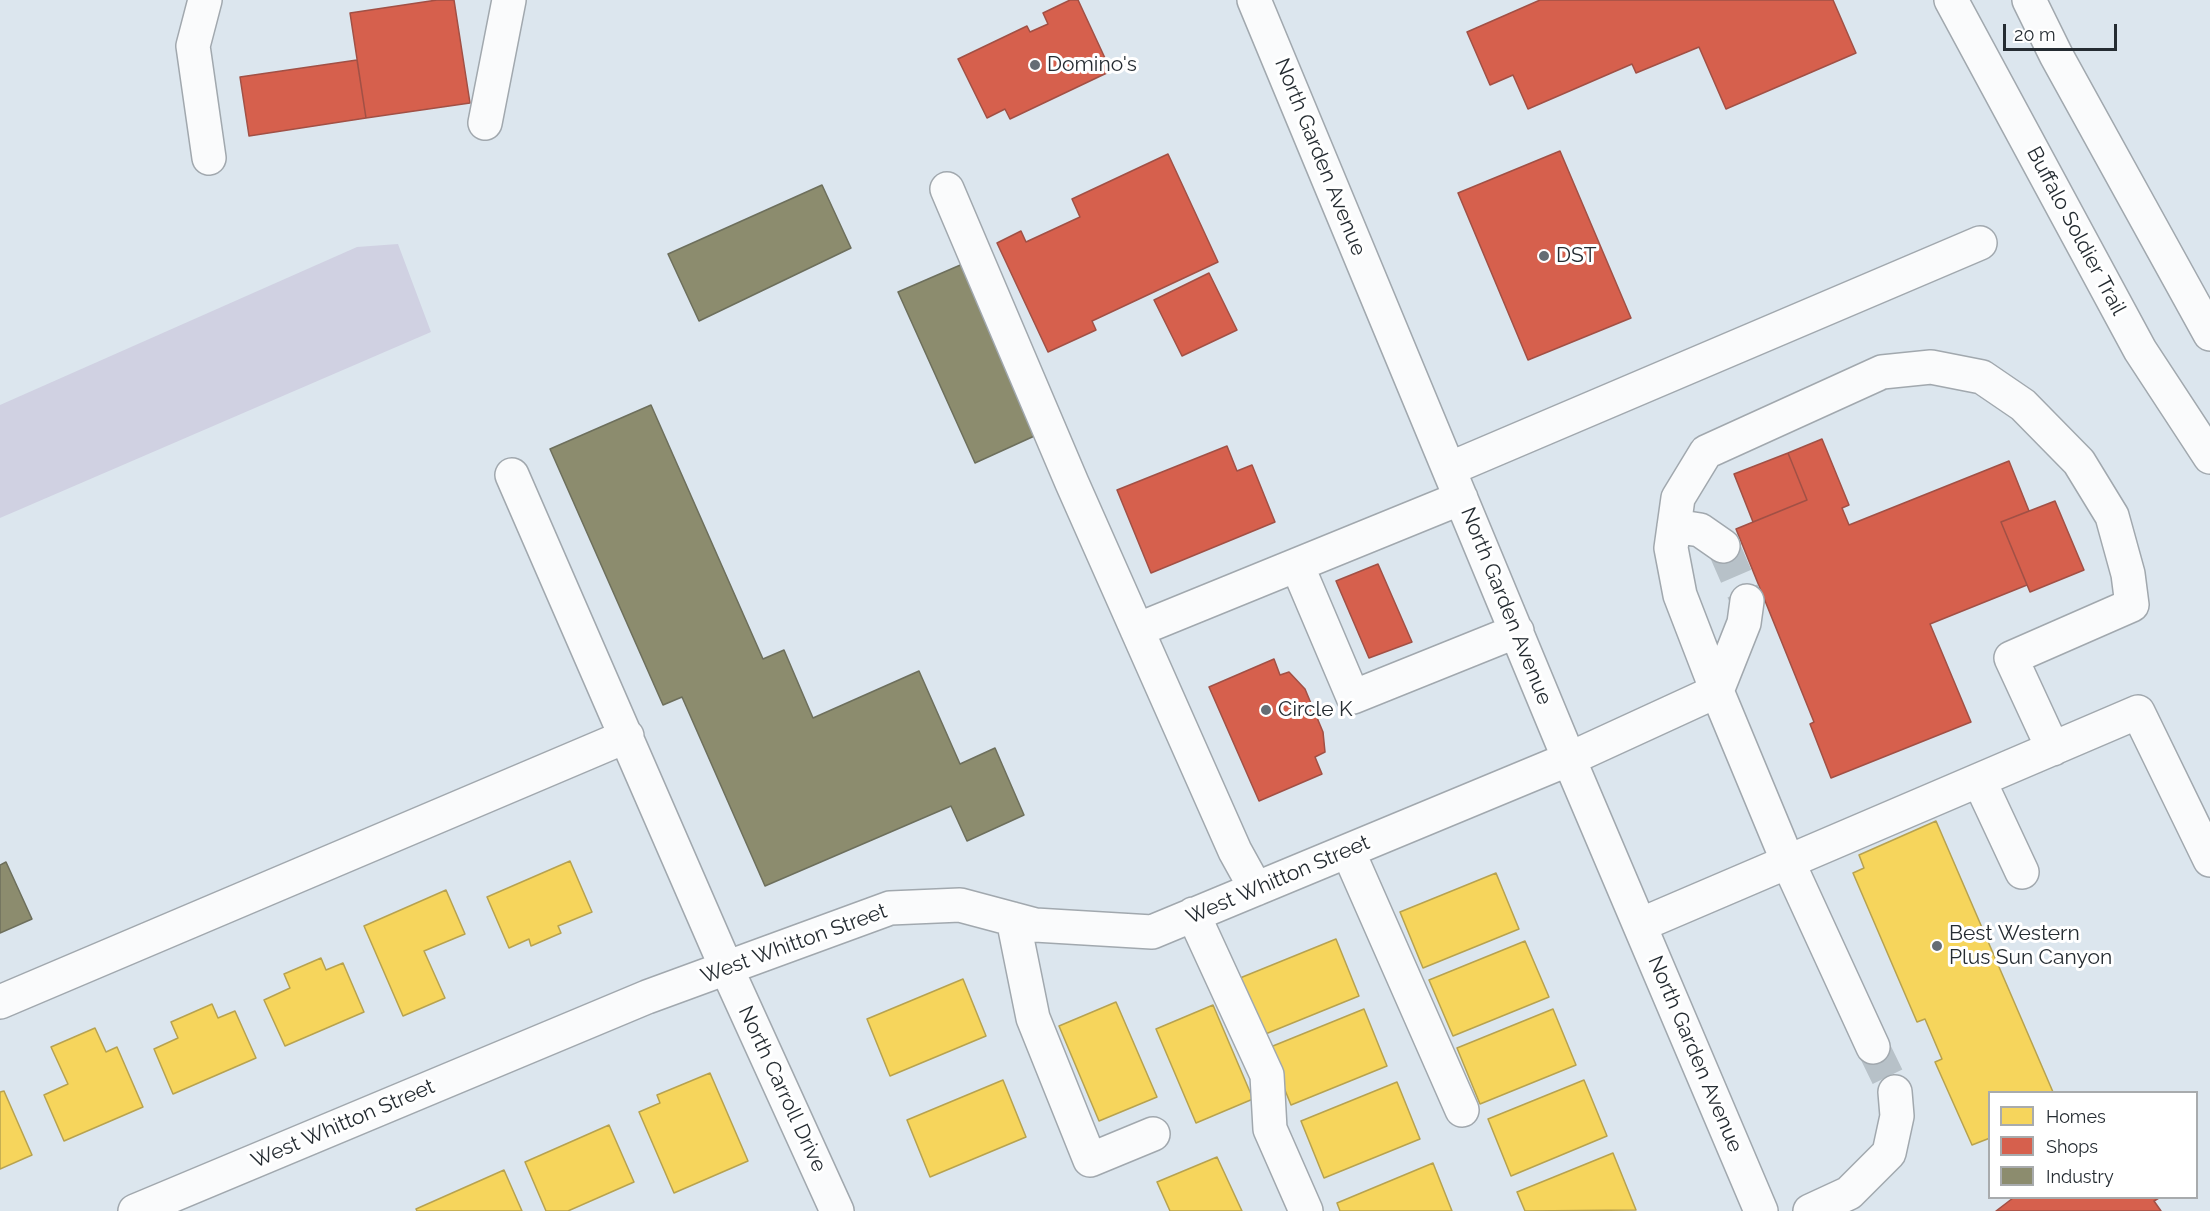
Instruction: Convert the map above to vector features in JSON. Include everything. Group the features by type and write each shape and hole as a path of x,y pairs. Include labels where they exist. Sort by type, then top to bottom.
{"street":[{"path":"205,0 193,46 209,158"},
{"path":"485,123 509,0"},
{"name":"North Garden Avenue","path":"1254,0 1569,759 1761,1211"},
{"name":"Buffalo Soldier Trail","path":"1951,0 2140,350 2210,456"},
{"path":"2029,0 2056,55 2210,334"},
{"path":"947,189 1072,483 1235,851 1256,889"},
{"path":"1137,630 1297,565 1455,484 1980,243"},
{"path":"1873,1047 1788,862 1680,595 1671,548 1678,498 1706,452 1882,372 1931,367 1982,377 2023,405 2079,462 2112,516 2128,574 2132,605 2011,658 2053,749"},
{"name":"North Carroll Drive","path":"512,475 726,967 837,1211"},
{"path":"1674,526 1700,530 1723,546"},
{"path":"1297,565 1353,697 1517,631"},
{"path":"1717,691 1744,623 1746,601"},
{"name":"West Whitton Street","path":"135,1211 626,1006 890,908 960,905 1035,925 1152,932 1569,759 1717,691"},
{"path":"1640,925 2138,712 2210,860"},
{"path":"0,1002 627,736"},
{"path":"1979,780 2022,872"},
{"path":"1348,851 1462,1110"},
{"path":"1193,915 1267,1075 1270,1129 1306,1211"},
{"path":"1013,920 1033,1018 1090,1160 1153,1134"},
{"path":"1810,1211 1849,1193 1889,1153 1897,1116 1895,1092"}],"shaded area":[{"path":"398,244 431,332 0,518 0,405 357,247"}],"building: Homes":[{"name":"Best Western Plus Sun Canyon","path":"1936,821 2053,1091 1988,1091 1988,1139 1972,1145 1935,1062 1942,1059 1925,1019 1917,1022 1853,873 1864,868 1859,855"},
{"path":"570,861 592,912 558,926 561,933 531,946 529,939 509,948 487,897"},
{"path":"1496,873 1519,929 1423,968 1400,912"},
{"path":"446,890 465,934 424,951 445,998 403,1016 364,926"},
{"path":"1336,939 1359,996 1263,1035 1240,978"},
{"path":"1525,941 1549,997 1453,1036 1429,980"},
{"path":"321,958 326,970 343,963 364,1012 285,1046 264,1000 290,988 284,974"},
{"path":"963,979 986,1036 890,1076 867,1019"},
{"path":"1116,1002 1157,1097 1099,1121 1059,1026"},
{"path":"212,1004 218,1018 235,1011 256,1058 173,1094 154,1049 178,1038 171,1022"},
{"path":"1213,1005 1253,1099 1196,1123 1156,1029"},
{"path":"1364,1009 1387,1066 1291,1105 1268,1048"},
{"path":"1553,1009 1576,1065 1480,1104 1457,1048"},
{"path":"95,1028 106,1052 117,1047 143,1107 64,1141 44,1095 68,1084 51,1047"},
{"path":"710,1073 748,1161 674,1193 639,1112 660,1103 657,1095"},
{"path":"1003,1080 1026,1137 930,1177 907,1120"},
{"path":"1584,1080 1607,1136 1511,1176 1488,1119"},
{"path":"1397,1082 1420,1139 1324,1178 1301,1121"},
{"path":"4,1091 32,1155 0,1169 0,1092"},
{"path":"609,1125 634,1182 568,1211 546,1211 525,1162"},
{"path":"1613,1153 1636,1210 1525,1211 1517,1192"},
{"path":"1217,1157 1242,1211 1170,1211 1157,1182"},
{"path":"1433,1163 1452,1211 1340,1211 1337,1203"},
{"path":"504,1170 522,1211 417,1211 416,1209"}],"building: Shops":[{"path":"437,0 454,0 470,103 366,118 350,13"},
{"name":"Domino's","path":"1070,0 1078,0 1111,71 1010,119 1005,109 987,118 958,59 1027,26 1030,32 1048,24 1043,13"},
{"path":"1540,0 1833,0 1856,53 1726,109 1699,47 1636,73 1632,64 1528,109 1513,75 1490,85 1467,32"},
{"path":"357,60 366,118 249,136 240,77"},
{"name":"DST","path":"1560,151 1631,318 1528,360 1458,193"},
{"path":"1168,154 1218,262 1092,321 1096,330 1048,352 997,243 1021,231 1026,242 1080,217 1072,199"},
{"path":"1209,273 1237,330 1182,356 1154,300"},
{"path":"1822,439 1849,505 1842,508 1849,525 2009,461 2029,511 2001,522 2027,585 1930,624 1971,722 1831,778 1810,724 1814,722 1736,529 1807,500 1788,453"},
{"path":"1227,446 1237,471 1252,465 1275,522 1151,573 1117,490"},
{"path":"1788,453 1807,500 1753,522 1734,474"},
{"path":"2055,501 2084,570 2030,592 2001,522"},
{"name":"Circle K","path":"1378,564 1412,642 1369,658 1336,581"},
{"name":"Circle K","path":"1274,659 1280,675 1289,672 1305,689 1323,732 1325,752 1315,757 1322,774 1259,801 1209,687"},
{"path":"2012,1199 2157,1199 2154,1201 2161,1211 1996,1211"}],"building: Industry":[{"path":"822,185 851,248 699,321 668,254"},
{"path":"965,263 1041,433 975,463 898,292"},
{"path":"651,405 763,659 784,650 813,718 919,671 960,764 995,748 1024,815 967,841 951,806 765,886 682,697 663,705 550,449"},
{"path":"6,862 32,919 0,933 0,865"}],"tunnel":[{"path":"1723,546 1747,601"},
{"path":"1873,1047 1895,1092"}],"place":[{"name":"Domino's","path":"1035,65"},
{"name":"DST","path":"1544,256"},
{"name":"Circle K","path":"1266,710"},
{"name":"Best Western Plus Sun Canyon","path":"1937,946"}]}
